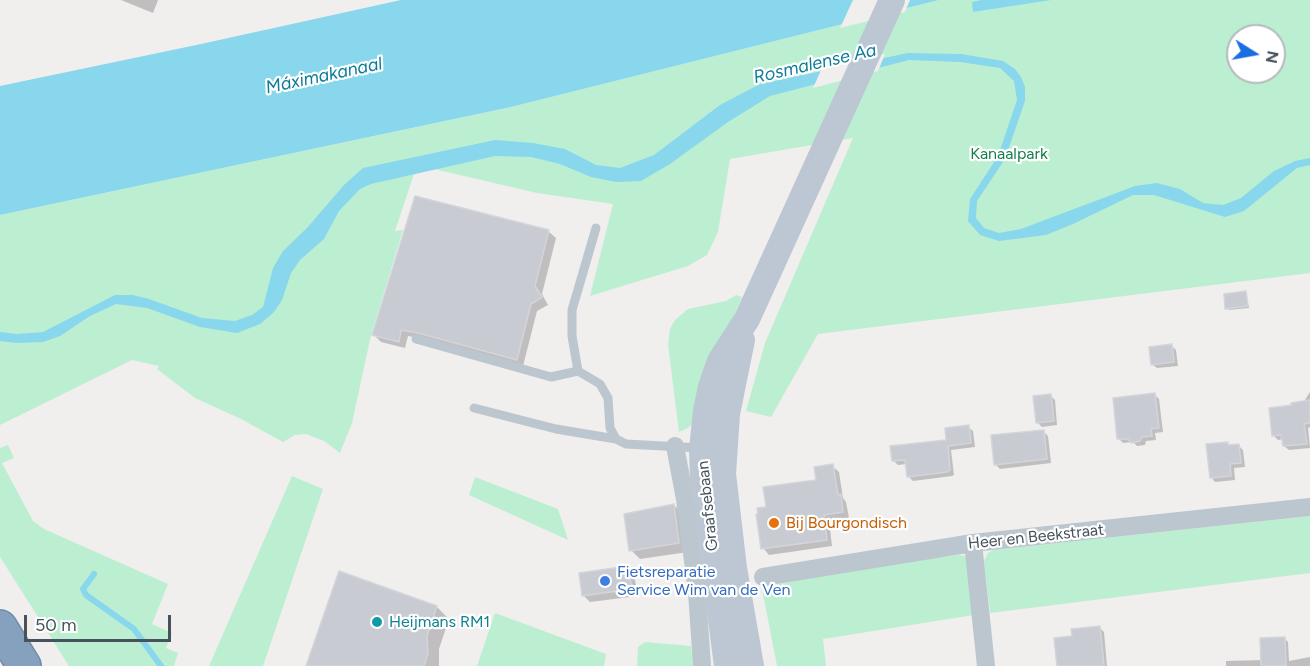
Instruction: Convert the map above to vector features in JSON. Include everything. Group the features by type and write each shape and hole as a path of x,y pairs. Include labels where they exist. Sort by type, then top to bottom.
{"highway":[{"path":"0,627 24,666"}],"main road":[{"name":"Graafsebaan","path":"751,666 724,488 713,449 706,411 720,361 747,319 892,0"},
{"name":"Graafsebaan","path":"713,449 704,492 727,666"}],"street":[{"name":"Graafsebaan","path":"675,446 685,499 697,592 702,666"},
{"name":"Heer en Beekstraat","path":"763,577 973,543 1310,507"},
{"path":"973,543 986,666"}],"lane":[{"path":"578,371 572,336 572,310 596,228"},
{"path":"416,339 551,377 578,371 600,384 608,398 610,428 616,439"},
{"path":"474,408 556,429 616,439 626,444 713,449"}],"green space":[{"name":"Kanaalpark","path":"939,0 1310,0 1310,273 818,334 771,417 746,411 765,343 853,138 730,159 718,232 707,255 688,266 590,296 613,204 537,193 417,165 395,231 403,230 371,335 352,423 340,453 324,441 306,434 295,435 283,442 195,398 157,369 159,366 132,360 0,425 0,215 511,107"},
{"path":"736,295 742,297 708,376 696,420 688,428 679,432 668,344 670,329 675,320 688,309 726,301"},
{"path":"8,445 14,458 2,463 33,521 44,529 168,584 152,624 172,633 166,648 178,653 174,666 69,666 0,557 0,448"},
{"path":"292,476 323,489 263,666 209,666"},
{"path":"475,477 558,509 568,540 469,495"},
{"path":"1310,516 1310,573 990,613 984,561 988,553 993,550"},
{"path":"959,555 969,560 974,615 823,639 826,666 777,666 762,589 765,587 850,569"},
{"path":"495,613 606,654 604,666 477,666"},
{"path":"645,642 691,646 693,666 637,666 638,647"}],"water":[{"name":"Máximakanaal","path":"401,0 939,0 511,107 0,215 0,86"},
{"path":"1051,0 973,12 972,2"},
{"path":"908,53 961,54 1003,61 1015,69 1021,77 1025,87 1025,101 1005,159 977,201 976,218 984,228 999,233 1021,229 1135,186 1157,183 1180,189 1203,203 1223,205 1241,198 1274,171 1295,161 1310,158 1310,165 1297,168 1244,211 1225,217 1154,195 1133,195 1046,235 999,241 980,235 968,221 970,199 998,156 1017,100 1014,81 1000,68 960,62 909,60 770,96 641,181 616,182 591,177 560,164 531,157 495,156 371,184 360,189 339,211 324,239 300,260 291,273 282,300 274,312 260,324 237,333 200,327 147,308 116,304 90,316 60,336 43,342 0,341 0,332 17,334 43,332 115,295 133,295 149,299 202,318 235,321 252,315 263,307 273,268 283,251 307,228 344,185 363,168 495,140 533,143 565,149 596,165 620,168 654,155 720,105 760,84"}],"pier":[{"path":"853,0 910,0 905,12 840,28"},
{"path":"885,54 878,71 813,88 822,68"}],"building":[{"path":"415,196 549,230 535,286 542,297 531,304 517,360 401,330 399,342 372,335"},
{"path":"1246,291 1248,306 1225,309 1224,294"},
{"path":"1172,344 1174,362 1151,365 1149,347"},
{"path":"1155,393 1159,428 1151,429 1152,436 1142,437 1140,441 1131,443 1128,439 1117,439 1113,398"},
{"path":"1051,394 1054,421 1036,423 1033,396"},
{"path":"1310,400 1310,423 1304,424 1307,444 1283,446 1281,435 1272,436 1269,408"},
{"path":"969,425 971,443 948,446 950,470 947,472 907,477 905,460 892,461 890,446 946,440 945,428"},
{"path":"1044,430 1047,459 994,465 991,435"},
{"path":"1228,442 1228,445 1239,444 1241,463 1230,464 1231,476 1210,478 1206,444"},
{"path":"833,464 843,512 824,515 827,540 761,549 756,514 758,514 757,508 766,507 763,487 816,480 814,467"},
{"path":"674,504 679,543 629,551 624,514"},
{"name":"Fietsreparatie Service Wim van de Ven","path":"628,566 632,589 582,596 579,573"},
{"name":"Heijmans RM1","path":"339,571 437,606 427,636 428,653 424,666 306,666"},
{"path":"1100,626 1104,666 1057,666 1054,638 1072,636 1071,629"},
{"path":"1285,637 1286,666 1261,666 1260,638"}],"waterway":[{"path":"94,574 83,589 86,595 134,629 161,666"}],"place":[{"name":"Bij Bourgondisch","path":"774,523"},
{"name":"Fietsreparatie Service Wim van de Ven","path":"605,581"},
{"name":"Heijmans RM1","path":"377,622"}],"water label":[{"name":"Rosmalense Aa","path":"815,64"}]}
